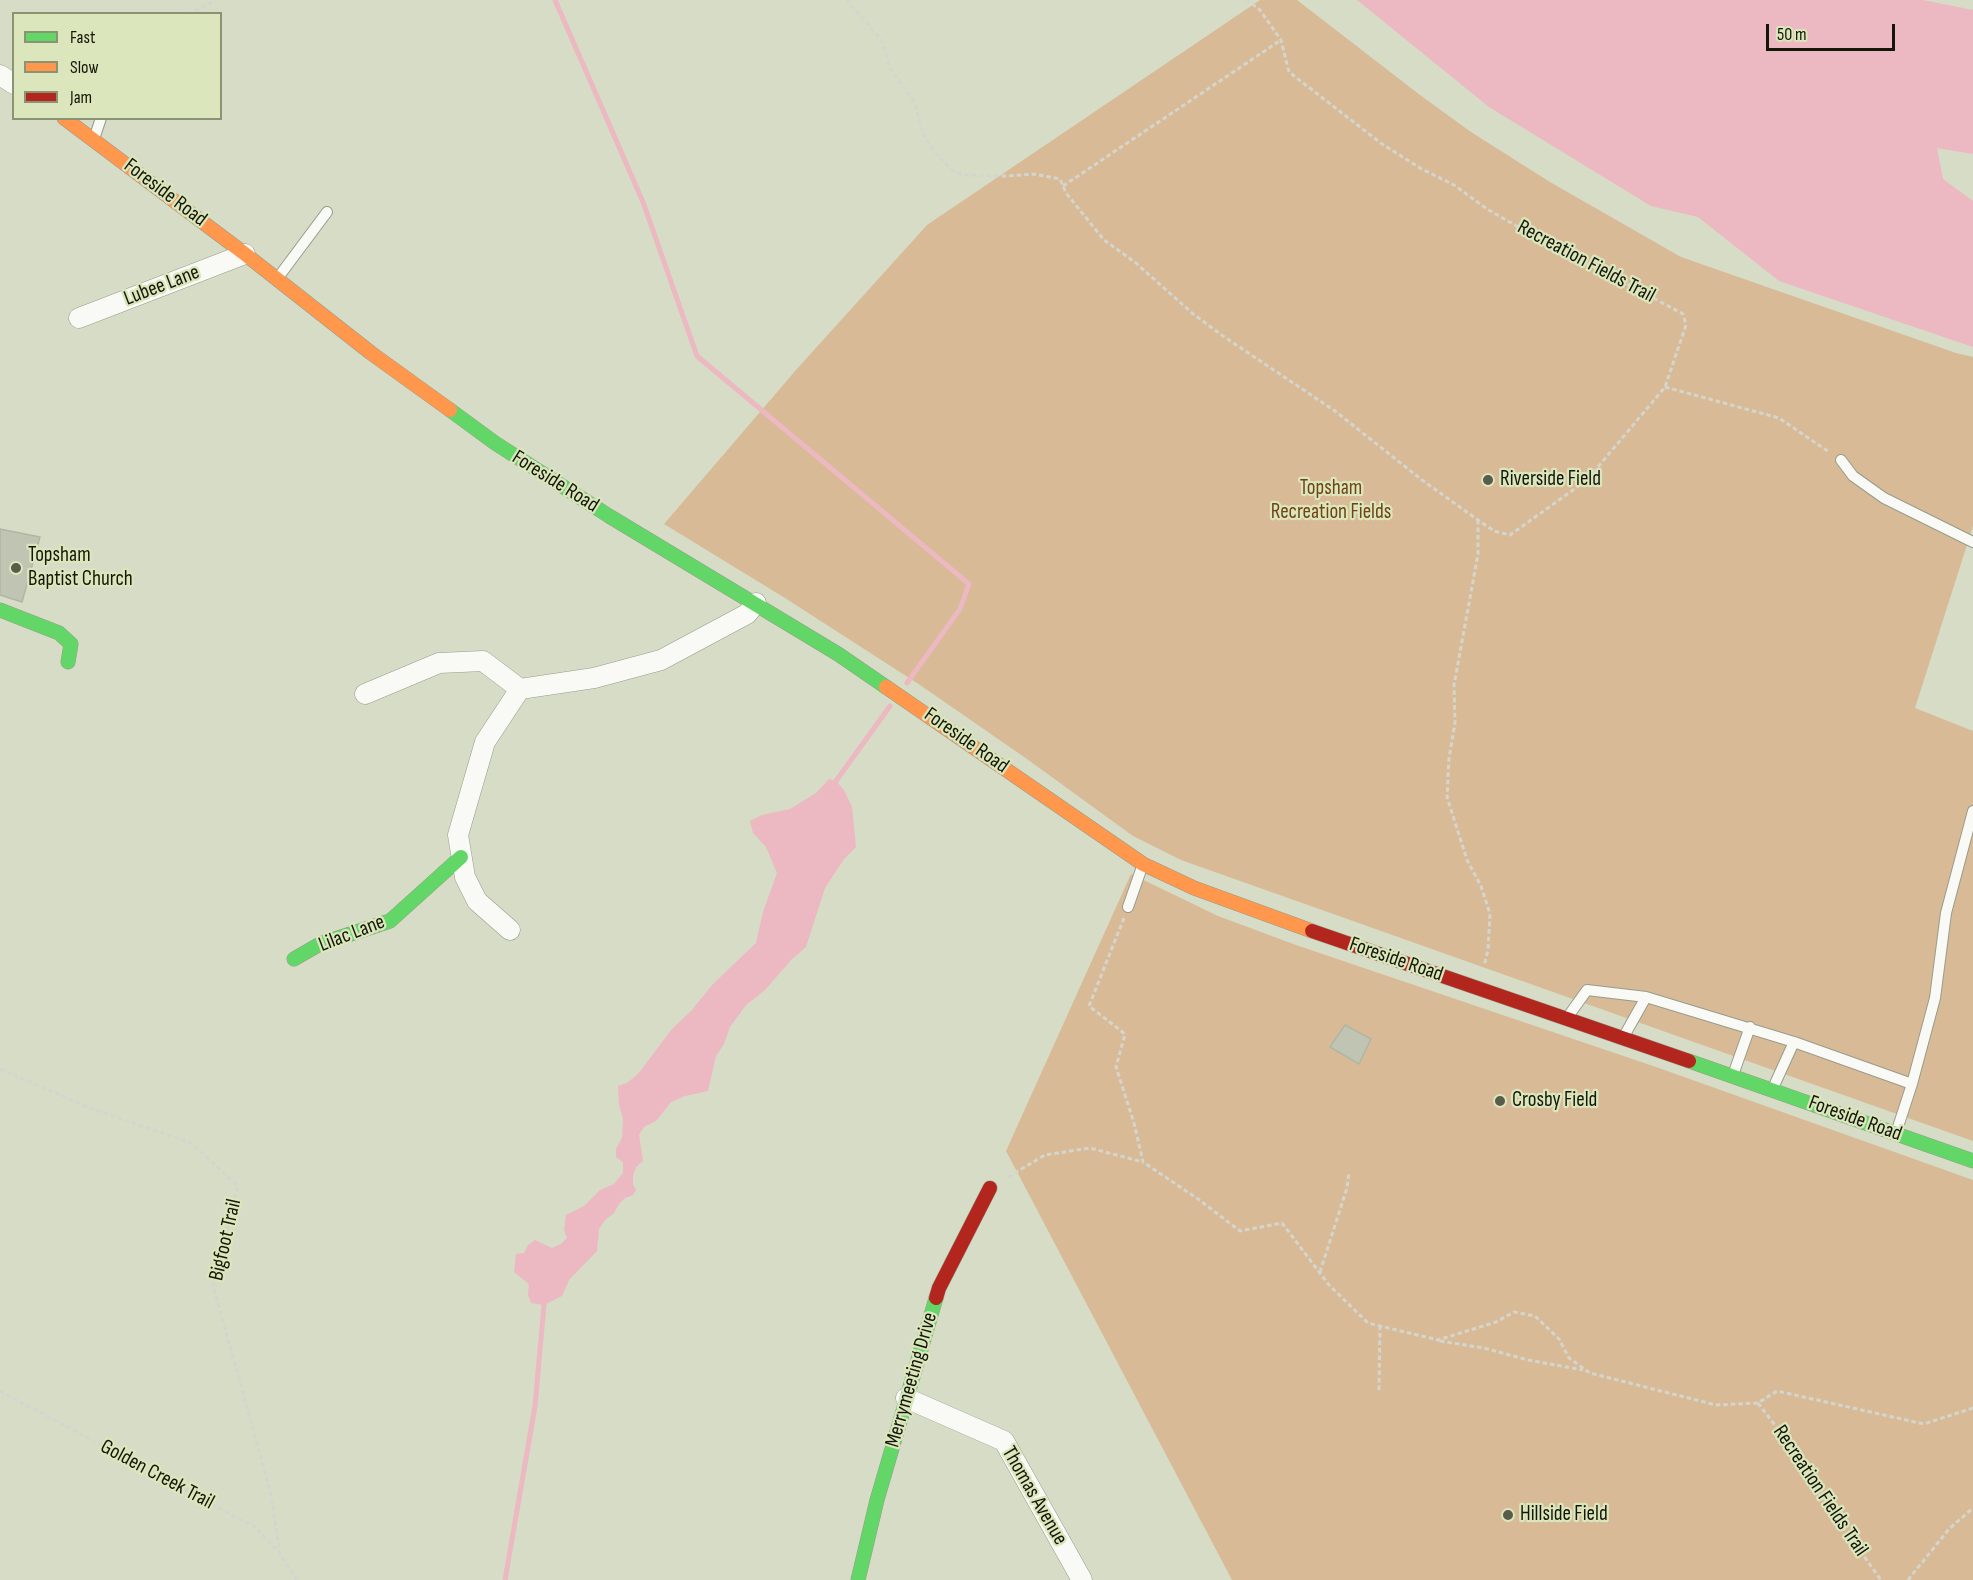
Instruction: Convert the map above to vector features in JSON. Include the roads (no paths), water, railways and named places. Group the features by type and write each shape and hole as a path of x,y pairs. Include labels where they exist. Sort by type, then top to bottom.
{"street":[{"name":"Foreside Road","path":"67,120 245,254 371,353 495,443 609,516 847,660 1143,864 1194,888 1248,909 1773,1089 1973,1161"},
{"name":"Lubee Lane","path":"79,318 245,254"},
{"path":"365,694 439,663 483,661 520,688 594,678 661,660 747,614 756,603"},
{"path":"2,615 59,633 71,644 68,662"},
{"path":"510,930 477,901 465,878 458,835 485,742 520,688"},
{"name":"Lilac Lane","path":"294,959 320,944 390,921 461,857"},
{"name":"Merrymeeting Drive","path":"858,1580 877,1500 939,1288 990,1188"},
{"name":"Thomas Avenue","path":"906,1398 1004,1441 1082,1580"}],"lane":[{"path":"94,139 100,120"},
{"path":"277,279 327,212"},
{"path":"1840,460 1854,476 1884,498 1973,542"},
{"path":"1896,1133 1935,998 1946,912 1973,811"},
{"path":"1128,907 1143,864"},
{"path":"1567,1018 1587,990 1646,997 1794,1042 1912,1084"},
{"path":"1623,1038 1646,997"},
{"path":"1733,1076 1750,1028"},
{"path":"1773,1089 1794,1042"}],"waterway":[{"path":"555,0 643,202 697,356 969,584 960,609 907,683"},
{"path":"836,781 890,706"},
{"path":"505,1580 535,1406 544,1305"}],"place":[{"name":"Riverside Field","path":"1488,480"},
{"name":"Topsham Baptist Church","path":"16,568"},
{"name":"Crosby Field","path":"1500,1101"},
{"name":"Hillside Field","path":"1508,1515"}],"park label":[{"name":"Topsham Recreation Fields","path":"1331,501"}]}
